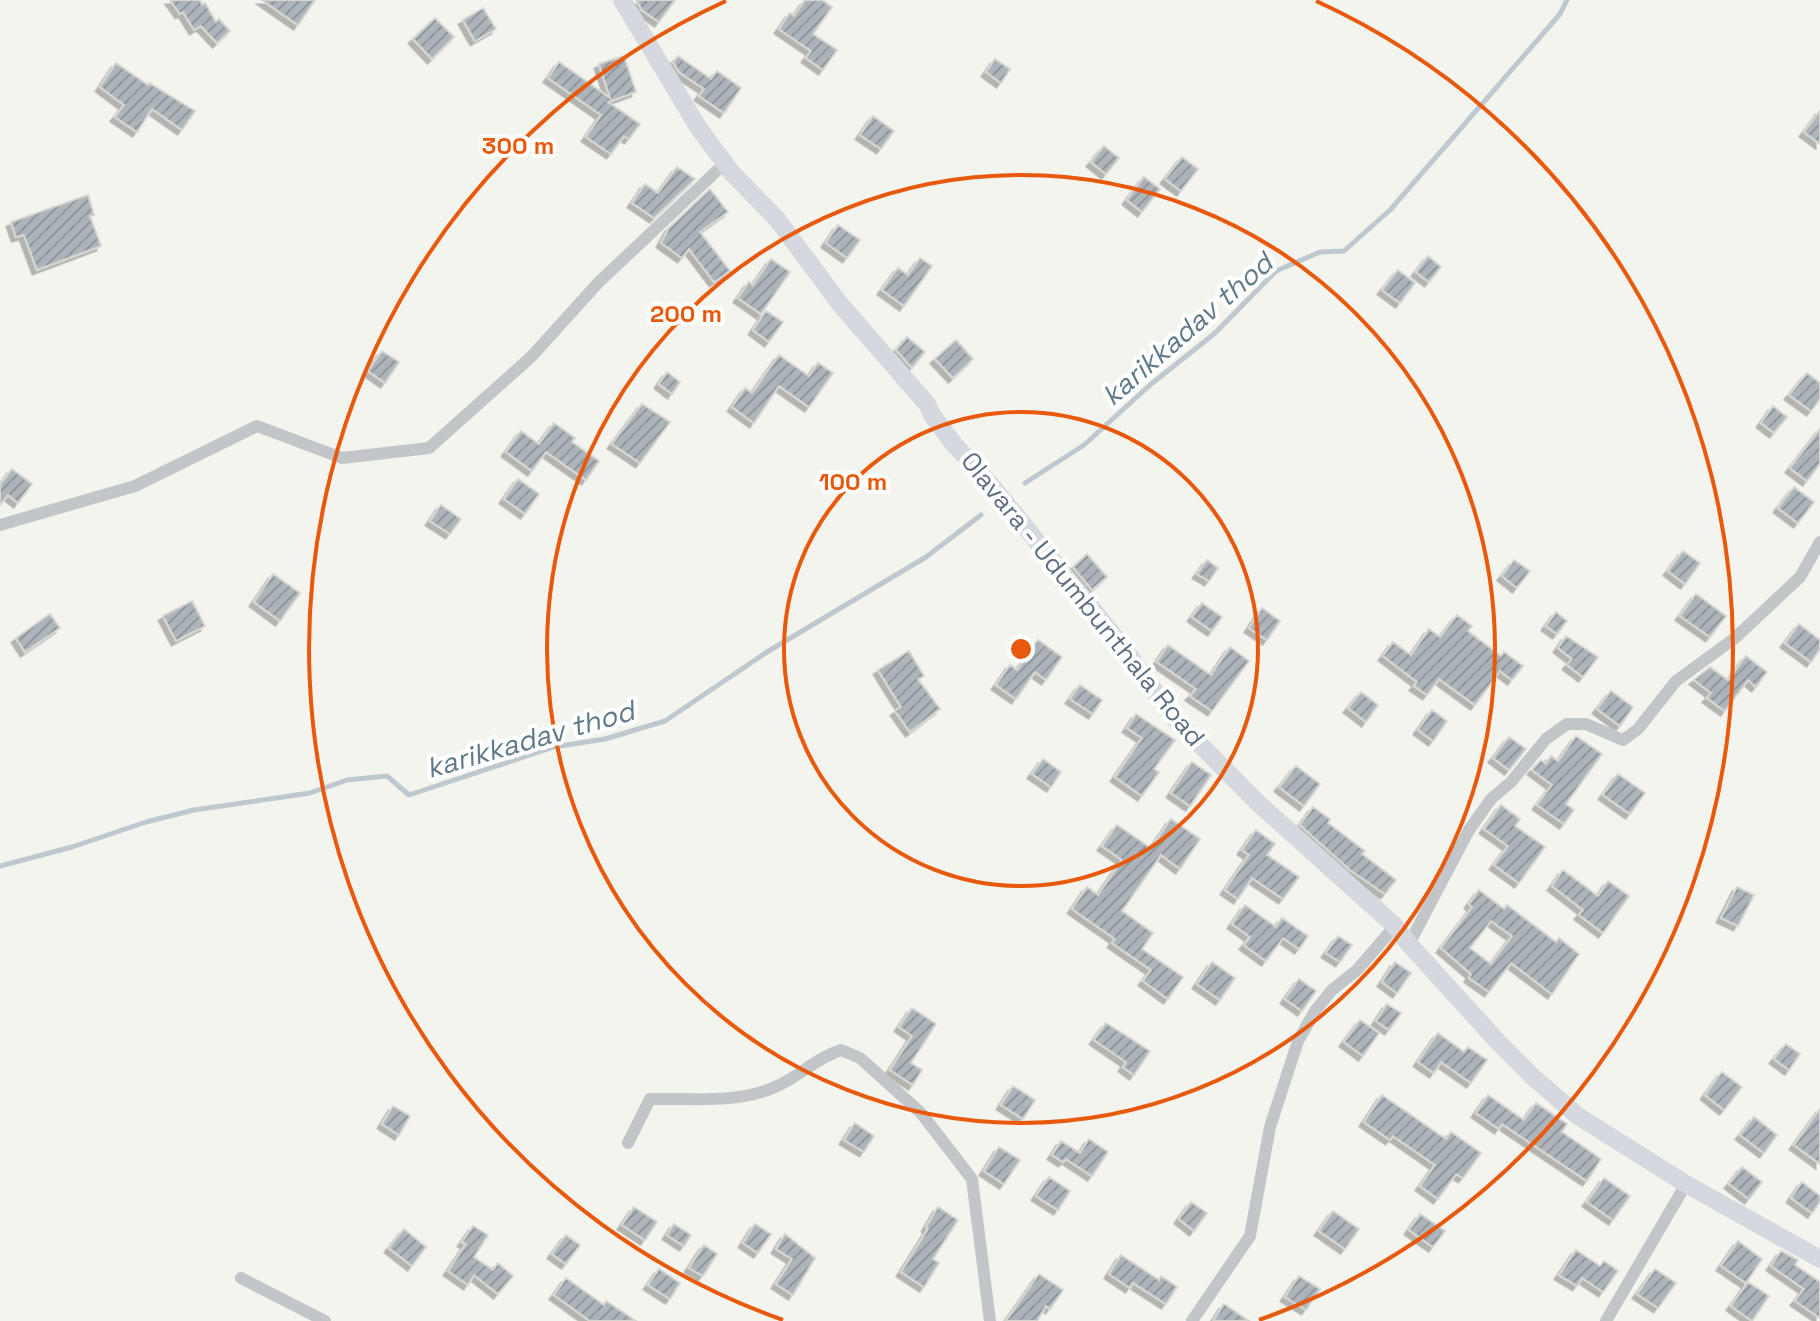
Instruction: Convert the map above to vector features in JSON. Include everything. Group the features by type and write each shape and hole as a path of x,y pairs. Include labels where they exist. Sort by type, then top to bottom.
{"main road":[{"name":"Olavara - Udumbunthala Road","path":"622,0 698,127 725,163 784,228 840,304 927,404 953,443 1123,647 1173,717 1258,803 1395,926 1532,1076 1578,1116 1686,1184 1820,1259"}],"street":[{"path":"0,525 135,486 257,426 342,458 429,448 531,357 598,283 725,163"},
{"path":"1409,944 1469,830 1491,799 1511,782 1546,739 1567,724 1586,724 1623,740 1638,729 1676,681 1735,638 1800,577 1820,542"},
{"path":"1192,1321 1250,1236 1270,1127 1298,1041 1315,1011 1332,990 1357,970 1395,926"},
{"path":"628,1143 650,1099 744,1097 777,1087 828,1054 841,1050 860,1058 921,1113 972,1179 990,1321"},
{"path":"1606,1321 1686,1184"},
{"path":"241,1278 325,1321"}],"building":[{"path":"170,0 200,0 216,22 219,19 230,31 217,43 201,26 194,30 183,12 180,14"},
{"path":"262,0 315,0 298,25"},
{"path":"636,0 675,0 659,22 642,10"},
{"path":"805,0 822,0 832,7 813,34 837,50 823,70 806,58 811,51 779,29 790,13 794,16"},
{"path":"483,8 496,29 475,41 463,20"},
{"path":"435,18 454,37 432,59 413,39"},
{"path":"624,56 636,92 608,102 640,124 629,139 624,136 611,154 586,137 601,115 548,78 559,62 610,98 599,64"},
{"path":"678,56 711,79 717,71 741,88 724,113 699,96 704,89 679,72 673,62"},
{"path":"995,59 1010,69 1001,83 986,72"},
{"path":"116,63 195,111 182,130 152,109 137,132 115,117 124,105 100,87"},
{"path":"1820,111 1820,144 1804,132"},
{"path":"873,116 894,131 881,149 860,135"},
{"path":"1104,146 1119,158 1106,174 1091,162"},
{"path":"1182,157 1198,169 1181,191 1165,179"},
{"path":"677,167 695,179 654,218 632,203 645,184 658,193"},
{"path":"1144,177 1160,189 1142,212 1127,200"},
{"path":"710,189 728,212 700,232 730,271 714,282 689,249 682,258 661,243 669,228"},
{"path":"88,195 94,215 90,216 101,246 37,270 24,235 16,237 11,222"},
{"path":"838,225 860,240 847,258 826,243"},
{"path":"1428,256 1441,267 1429,282 1416,272"},
{"path":"920,258 932,266 904,306 882,290 898,268 908,275"},
{"path":"771,259 790,272 761,314 738,298 749,282 753,285"},
{"path":"1398,270 1415,283 1400,303 1382,290"},
{"path":"766,311 783,322 769,342 753,330"},
{"path":"907,337 925,352 912,368 896,350"},
{"path":"956,340 973,359 953,378 935,359"},
{"path":"382,351 399,362 385,383 368,371"},
{"path":"779,355 809,376 818,363 833,373 809,407 779,386 754,423 732,407 745,388 752,393"},
{"path":"667,372 680,382 672,394 659,384"},
{"path":"1807,373 1820,383 1820,399 1811,411 1789,395"},
{"path":"642,404 670,422 640,463 612,444"},
{"path":"1773,406 1787,417 1774,433 1761,423"},
{"path":"554,423 575,438 572,442 599,461 586,480 546,452 532,471 506,452 521,431 539,444"},
{"path":"1820,429 1820,464 1807,481 1790,468"},
{"path":"12,469 32,484 18,503 8,495 0,505 0,485"},
{"path":"518,479 539,494 525,514 504,499"},
{"path":"1794,487 1814,502 1798,523 1778,508"},
{"path":"441,505 461,519 450,534 430,521"},
{"path":"1683,551 1700,563 1685,584 1668,571"},
{"path":"1087,554 1107,577 1092,590 1073,567"},
{"path":"1207,560 1218,568 1209,581 1197,574"},
{"path":"1514,560 1530,571 1517,588 1502,576"},
{"path":"273,574 300,593 280,621 254,602"},
{"path":"1696,594 1726,616 1710,637 1680,616"},
{"path":"192,601 205,626 176,641 163,616"},
{"path":"1202,603 1222,617 1212,631 1192,617"},
{"path":"1262,608 1280,621 1267,640 1249,628"},
{"path":"1556,612 1567,621 1557,634 1546,626"},
{"path":"50,614 60,628 25,652 16,638"},
{"path":"1457,615 1472,626 1468,631 1501,656 1504,652 1523,666 1512,680 1500,671 1475,705 1439,679 1427,695 1414,686 1417,682 1383,656 1393,642 1411,655 1429,629 1440,637"},
{"path":"1799,624 1820,640 1820,649 1811,662 1785,643"},
{"path":"1566,636 1598,657 1583,677 1567,665 1572,659 1558,648"},
{"path":"1038,640 1062,657 1046,680 1035,672 1016,699 996,685 1010,665 1017,670"},
{"path":"1168,645 1211,675 1230,647 1249,661 1212,711 1190,696 1196,689 1157,662"},
{"path":"909,651 924,676 918,679 940,709 910,732 895,711 901,707 878,670"},
{"path":"1746,656 1767,672 1756,687 1748,680 1725,711 1707,698 1711,693 1694,680 1710,667 1728,680"},
{"path":"1080,685 1102,700 1093,714 1070,699"},
{"path":"1611,691 1633,707 1620,726 1597,709"},
{"path":"1361,692 1378,705 1366,722 1348,708"},
{"path":"1432,710 1447,721 1433,741 1418,730"},
{"path":"1136,714 1175,740 1154,769 1159,772 1142,796 1115,777 1142,738 1127,728"},
{"path":"1576,736 1602,754 1566,804 1574,810 1564,824 1537,805 1552,785 1532,770 1541,760 1546,764 1551,756 1558,761"},
{"path":"1509,737 1526,749 1509,770 1493,758"},
{"path":"1043,759 1061,772 1051,787 1032,774"},
{"path":"1192,762 1211,775 1190,806 1171,793"},
{"path":"1296,766 1320,784 1304,806 1279,787"},
{"path":"1618,774 1645,793 1630,814 1603,795"},
{"path":"1501,805 1520,819 1515,826 1545,847 1519,883 1494,865 1508,846 1484,829"},
{"path":"1313,807 1330,819 1328,823 1365,851 1362,854 1396,880 1385,894 1350,870 1300,825"},
{"path":"1171,819 1200,839 1180,869 1161,855 1122,911 1153,933 1142,949 1183,977 1168,999 1143,981 1151,970 1112,943 1115,939 1072,909 1087,887 1098,895 1122,860 1102,846 1117,825 1151,848"},
{"path":"1256,830 1275,844 1267,855 1299,877 1283,899 1252,878 1238,899 1225,890 1249,855 1242,850"},
{"path":"1563,870 1598,896 1608,881 1629,896 1603,933 1579,915 1583,910 1552,886"},
{"path":"1737,887 1754,895 1738,926 1721,918"},
{"path":"1479,890 1504,909 1507,905 1556,942 1559,938 1579,954 1552,994 1511,963 1489,992 1469,978 1471,974 1441,948 1472,907 1469,904","holes":["1491,921 1512,936 1491,964 1470,948"]},
{"path":"1245,905 1276,927 1282,918 1308,936 1299,949 1283,938 1266,961 1244,945 1250,937 1232,924"},
{"path":"1338,936 1352,945 1340,962 1326,953"},
{"path":"1212,962 1235,978 1220,1000 1197,984"},
{"path":"1395,962 1411,973 1397,993 1382,982"},
{"path":"1299,979 1316,991 1302,1011 1285,999"},
{"path":"1387,1004 1401,1013 1389,1030 1376,1021"},
{"path":"912,1008 936,1024 911,1063 922,1070 913,1085 890,1070 912,1036 899,1027"},
{"path":"1360,1020 1379,1033 1363,1056 1344,1042"},
{"path":"1106,1023 1150,1051 1134,1075 1123,1067 1126,1062 1094,1040"},
{"path":"1438,1033 1464,1052 1468,1047 1487,1060 1471,1083 1441,1062 1434,1073 1418,1062"},
{"path":"1786,1044 1800,1054 1789,1070 1774,1059"},
{"path":"1722,1072 1742,1087 1724,1110 1705,1095"},
{"path":"1013,1086 1035,1100 1023,1119 1001,1105"},
{"path":"1382,1095 1446,1139 1451,1132 1481,1153 1463,1178 1456,1174 1438,1199 1420,1186 1435,1165 1393,1136 1390,1140 1364,1122"},
{"path":"1488,1095 1524,1120 1536,1103 1567,1124 1562,1132 1601,1159 1587,1181 1502,1124 1499,1129 1476,1113"},
{"path":"393,1106 410,1116 399,1135 382,1124"},
{"path":"1820,1109 1820,1164 1794,1145"},
{"path":"1754,1117 1777,1135 1764,1153 1740,1135"},
{"path":"855,1123 874,1136 864,1152 844,1140"},
{"path":"1089,1139 1108,1152 1092,1176 1066,1159 1063,1162 1052,1155 1061,1141 1080,1153"},
{"path":"999,1147 1020,1160 1004,1184 984,1171"},
{"path":"1742,1167 1762,1182 1749,1199 1729,1184"},
{"path":"1049,1177 1070,1191 1058,1210 1036,1196"},
{"path":"1604,1178 1630,1196 1613,1220 1587,1202"},
{"path":"1802,1182 1820,1196 1820,1202 1812,1213 1791,1198"},
{"path":"1191,1202 1207,1213 1194,1231 1179,1219"},
{"path":"634,1207 657,1222 645,1240 622,1225"},
{"path":"938,1207 958,1220 933,1259 939,1263 924,1287 901,1272"},
{"path":"1333,1211 1359,1229 1345,1249 1319,1231"},
{"path":"1420,1214 1445,1231 1433,1247 1409,1230"},
{"path":"674,1224 691,1235 684,1246 667,1235"},
{"path":"755,1224 771,1234 758,1253 743,1243"},
{"path":"473,1226 488,1235 474,1257 493,1270 498,1263 513,1276 498,1294 474,1275 468,1285 448,1271 466,1244 462,1242"},
{"path":"404,1229 426,1247 412,1266 389,1248"},
{"path":"785,1234 815,1258 793,1295 776,1284 792,1259 776,1249"},
{"path":"566,1235 580,1245 566,1264 552,1254"},
{"path":"1738,1241 1762,1259 1746,1283 1721,1266"},
{"path":"704,1245 717,1254 703,1276 689,1268"},
{"path":"1576,1250 1600,1266 1604,1261 1618,1271 1603,1292 1582,1278 1577,1286 1559,1275"},
{"path":"1781,1251 1798,1260 1795,1265 1820,1282 1820,1318 1795,1301 1804,1289 1771,1266"},
{"path":"1121,1255 1159,1280 1161,1276 1177,1287 1166,1304 1133,1283 1130,1288 1109,1274"},
{"path":"659,1269 680,1283 670,1299 648,1285"},
{"path":"1655,1269 1676,1283 1658,1308 1637,1294"},
{"path":"1039,1274 1063,1290 1050,1309 1046,1306 1037,1321 1006,1321"},
{"path":"1299,1276 1320,1289 1306,1310 1285,1297"},
{"path":"566,1278 604,1305 606,1301 636,1321 590,1321 554,1295"},
{"path":"1748,1282 1769,1296 1752,1321 1731,1306"},
{"path":"1224,1304 1249,1321 1213,1321"}],"waterway":[{"name":"karikkadav thod","path":"1025,483 1084,445 1150,385 1214,334 1276,271 1320,252 1344,251 1390,210 1560,14 1567,0"},
{"name":"karikkadav thod","path":"0,866 194,810 310,793 347,780 387,776 409,795 554,747 605,739 665,721 767,652 926,557 981,515"}]}
